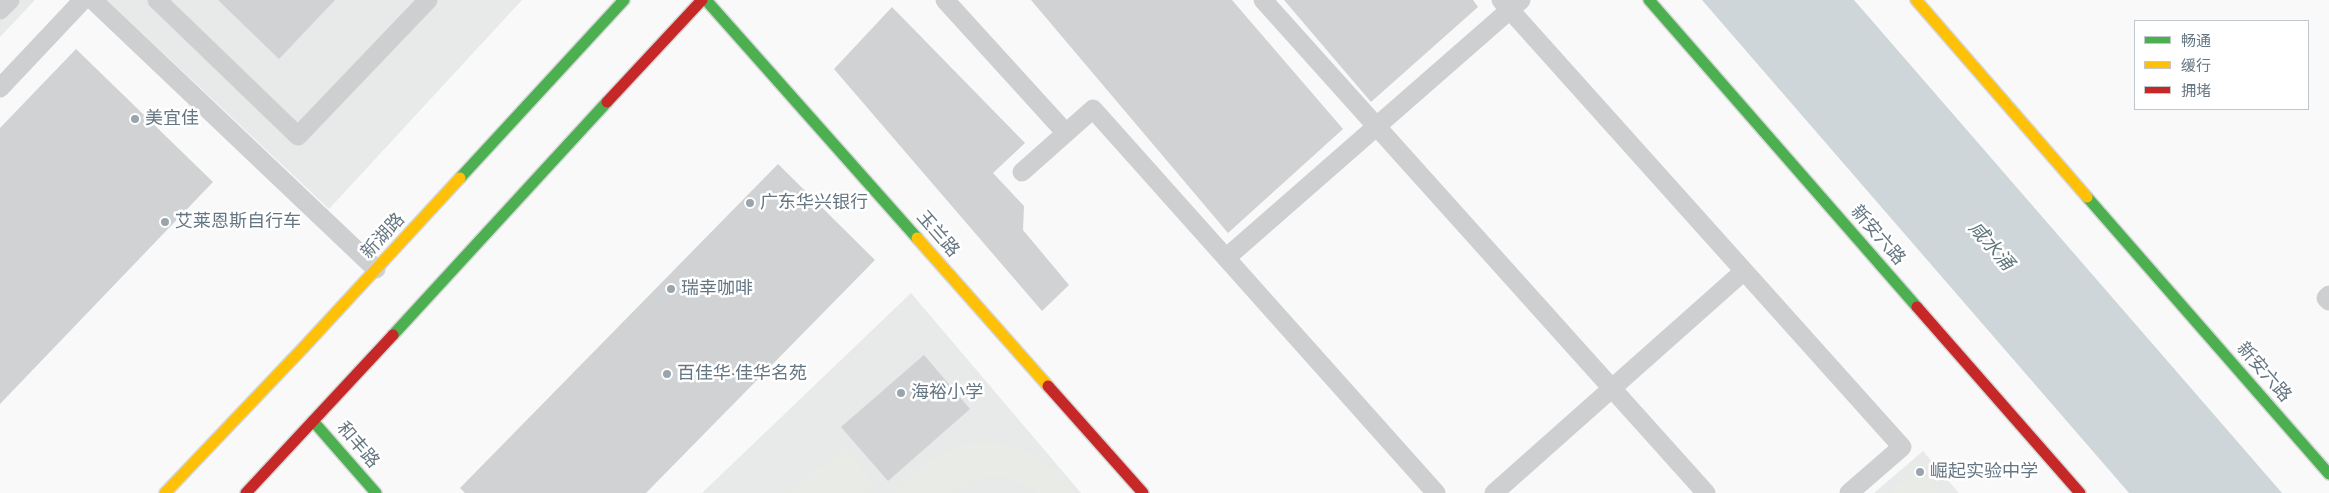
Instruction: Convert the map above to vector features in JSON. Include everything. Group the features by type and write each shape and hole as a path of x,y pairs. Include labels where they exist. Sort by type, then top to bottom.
{"main road":[{"name":"新湖路","path":"164,493 376,269 624,0"},
{"path":"246,493 704,0"},
{"name":"玉兰路","path":"704,0 1143,493"},
{"name":"新安六路","path":"1649,0 2080,493"},
{"name":"新安六路","path":"1916,0 2329,474"},
{"name":"和丰路","path":"313,421 376,493"}],"lane":[{"path":"0,10 10,0"},
{"path":"0,88 83,0"},
{"path":"93,0 376,269"},
{"path":"157,0 298,136 428,0"},
{"path":"944,0 1066,133"},
{"path":"1263,0 1376,128 1706,493"},
{"path":"1226,258 1376,128 1511,3 1744,271 1902,447 1849,493"},
{"path":"1022,172 1093,109 1436,493"},
{"path":"1494,493 1744,271"},
{"path":"2329,295 2326,298 2329,301"}],"shaded area":[{"path":"0,0 35,0 0,37"},
{"path":"107,0 522,0 329,209"},
{"name":"海裕小学","path":"911,293 1081,493 702,493"},
{"path":"989,442 1026,452 1048,464 1074,493 1036,493 1018,482 999,476 979,479 953,493 892,493 935,457 946,451 972,444"},
{"path":"844,447 875,484 864,493 789,493"},
{"name":"崛起实验中学","path":"1923,451 1959,493 1874,493"},
{"path":"1918,468 1940,493 1889,493"}],"water":[{"name":"咸水涌","path":"1702,0 1854,0 2282,493 2129,493"}],"building":[{"path":"218,0 335,0 279,59"},
{"path":"1031,0 1232,0 1343,129 1228,233"},
{"path":"1284,0 1473,0 1478,7 1371,102"},
{"path":"892,7 1025,143 993,173 1024,206 1023,230 1069,285 1042,311 834,69"},
{"path":"76,49 213,182 0,404 0,128"},
{"name":"百佳华·佳华名苑","path":"778,164 875,260 646,493 465,493 460,488"},
{"path":"924,355 970,409 888,481 841,427"}],"traffic: fast":[{"path":"460,178 624,0"},
{"path":"706,0 917,238"},
{"path":"1649,0 1917,307"},
{"path":"393,335 607,102"},
{"path":"2087,197 2329,474"},
{"path":"313,421 376,493"}],"traffic: slow":[{"path":"1916,0 2087,197"},
{"path":"165,493 305,346 460,178"},
{"path":"917,238 1048,386"}],"traffic: jam":[{"path":"607,102 702,0"},
{"path":"1917,307 2080,493"},
{"path":"246,493 393,335"},
{"path":"1048,386 1143,493"}],"place":[{"name":"美宜佳","path":"135,119"},
{"name":"广东华兴银行","path":"750,203"},
{"name":"艾莱恩斯自行车","path":"165,222"},
{"name":"瑞幸咖啡","path":"671,289"},
{"name":"百佳华·佳华名苑","path":"667,374"},
{"name":"海裕小学","path":"901,393"},
{"name":"崛起实验中学","path":"1920,472"}]}
